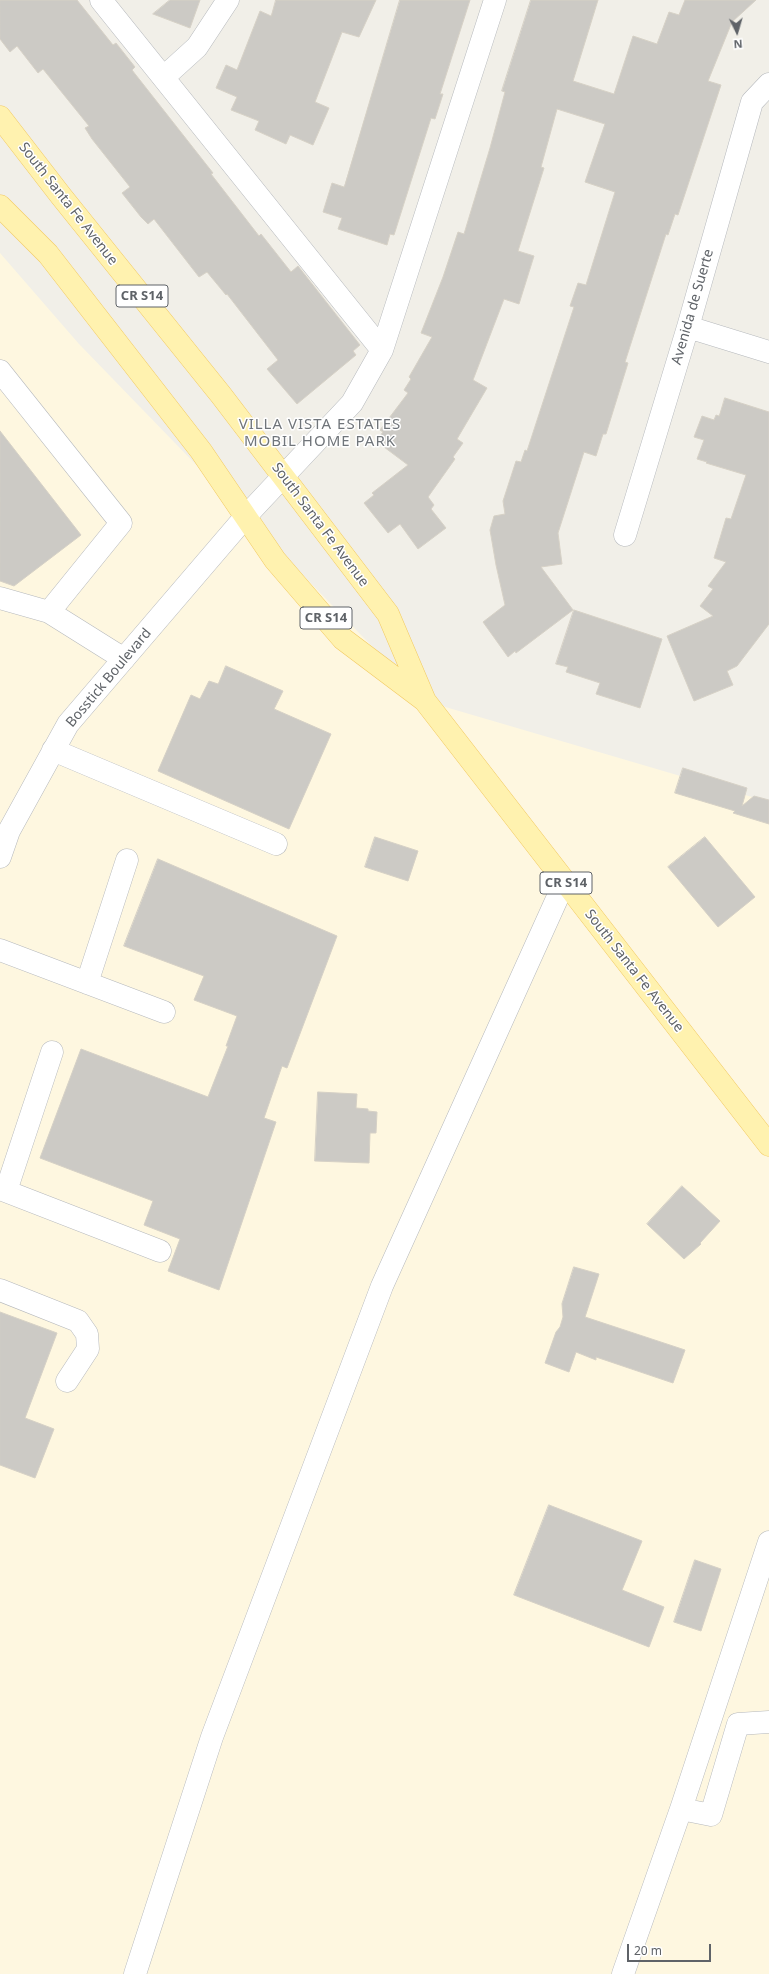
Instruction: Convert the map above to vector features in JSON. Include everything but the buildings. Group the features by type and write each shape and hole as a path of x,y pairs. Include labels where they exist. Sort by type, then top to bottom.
{"main road":[{"name":"South Santa Fe Avenue","path":"0,116 61,196 221,395 388,614 425,701 769,1145"},
{"name":"South Santa Fe Avenue","path":"0,206 48,254 201,451 275,560 343,639 425,701"}],"street":[{"path":"101,0 382,350"},
{"path":"164,77 197,47 228,0"},
{"name":"Bosstick Boulevard","path":"0,857 9,831 68,724 246,516 352,403 382,350 495,0"},
{"name":"Avenida de Suerte","path":"625,535 688,327 752,102 769,84"},
{"path":"688,327 769,352"},
{"path":"0,371 121,523 49,612"},
{"path":"0,598 49,612 124,659"},
{"path":"53,750 276,844"},
{"path":"87,983 127,860"},
{"path":"135,1974 212,1737 382,1286 565,881"},
{"path":"0,950 164,1012"},
{"path":"52,1052 3,1190 160,1251"},
{"path":"0,1290 78,1321 87,1334 88,1349 67,1381"},
{"path":"623,1974 681,1809 769,1542"},
{"path":"681,1809 711,1815 738,1724 769,1722"}],"shaded area":[{"path":"0,253 79,344 425,701 769,802 769,1974 0,1974"}],"district":[{"name":"VILLA VISTA ESTATES MOBIL HOME PARK","path":"320,434"}]}
